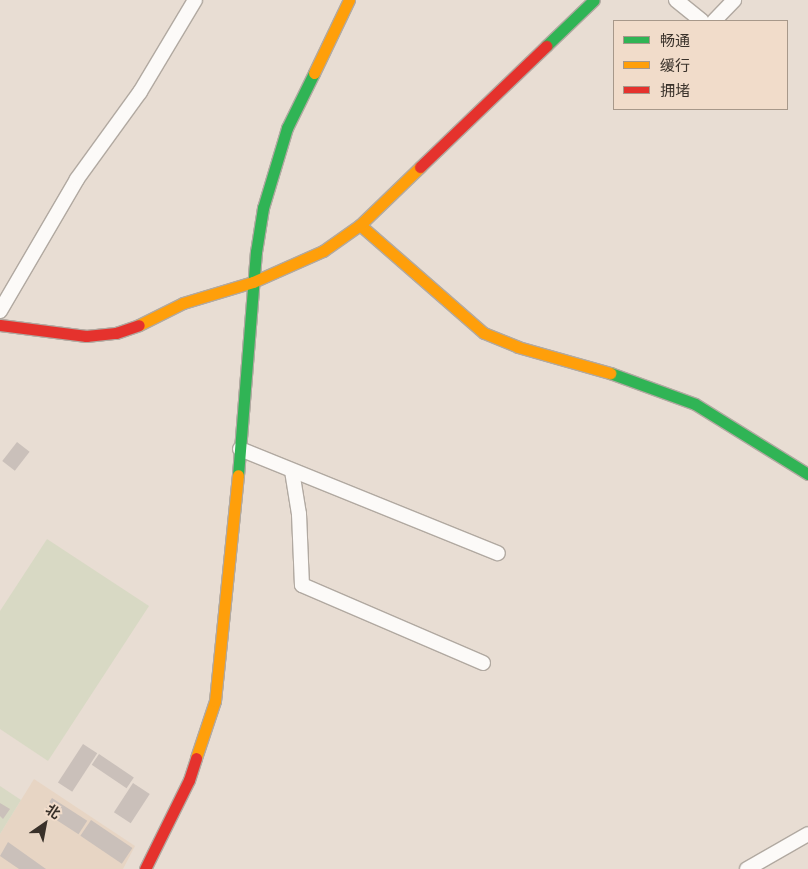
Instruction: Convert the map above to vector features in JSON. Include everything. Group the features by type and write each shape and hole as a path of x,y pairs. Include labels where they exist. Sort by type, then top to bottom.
{"street":[{"path":"0,311 77,179 145,85 195,0"},
{"path":"145,869 189,780 214,701 240,449 253,282 263,208 274,164 288,128 349,0"},
{"path":"0,325 86,336 116,333 142,324 183,303 253,282 308,260 360,226 594,0"},
{"path":"676,0 701,20"},
{"path":"715,20 734,0"},
{"path":"360,226 484,333 518,347 630,379 694,404 808,474"},
{"path":"240,449 498,553"},
{"path":"292,471 299,514 302,585 483,663"},
{"path":"747,869 808,834"}],"shaded area":[{"path":"34,779 135,846 123,869 0,869 0,834"}],"green space":[{"path":"47,539 149,606 48,761 0,729 0,611"},
{"path":"0,786 21,800 0,834"}],"building":[{"path":"17,442 30,452 15,471 2,461"},
{"path":"83,744 97,753 72,792 58,783"},
{"path":"99,754 134,777 127,788 92,765"},
{"path":"133,783 150,794 131,823 114,812"},
{"path":"52,798 87,821 79,834 43,811"},
{"path":"0,803 10,809 3,819 0,816"},
{"path":"91,820 132,848 122,864 80,836"},
{"path":"8,842 46,869 19,869 0,856"}],"traffic: fast":[{"path":"546,46 594,0"},
{"path":"238,475 256,252 263,208 287,128 314,73"},
{"path":"610,373 695,404 808,474"}],"traffic: slow":[{"path":"314,73 349,0"},
{"path":"139,325 183,303 253,282 323,251 360,225 420,167"},
{"path":"360,225 484,333 518,347 610,373"},
{"path":"196,758 215,701 238,475"}],"traffic: jam":[{"path":"420,167 546,46"},
{"path":"0,325 86,336 116,333 139,325"},
{"path":"145,869 189,780 196,758"}]}
